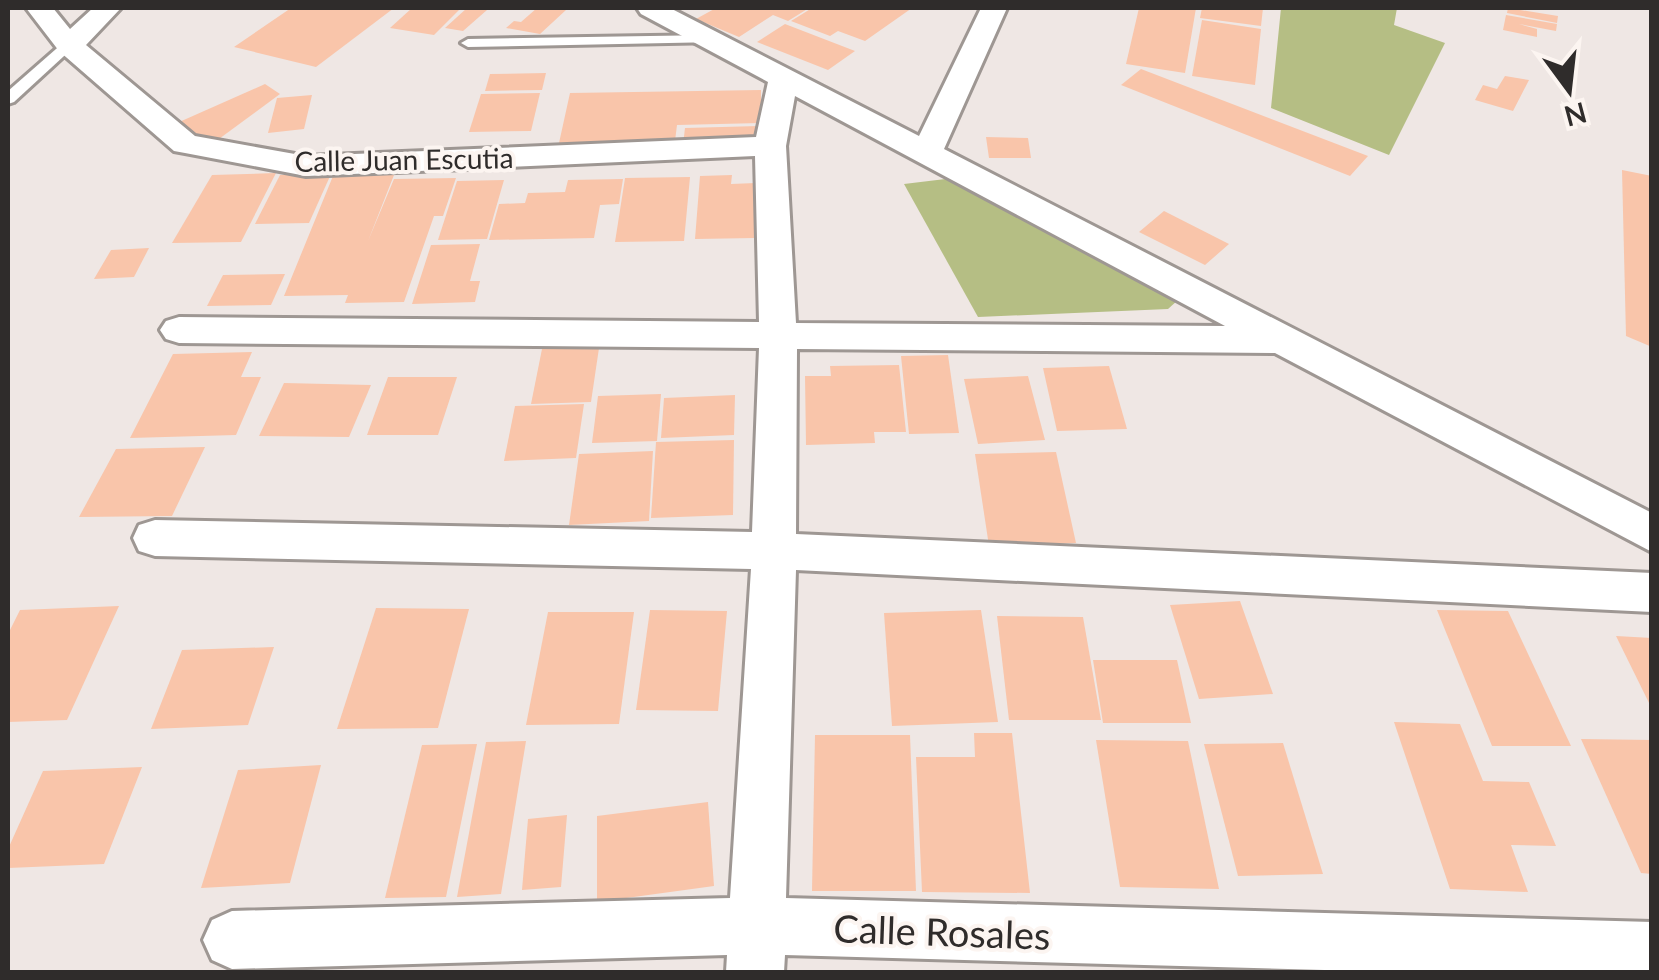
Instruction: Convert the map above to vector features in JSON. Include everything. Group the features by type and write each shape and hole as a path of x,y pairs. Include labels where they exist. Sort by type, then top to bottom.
{"street":[{"name":"Calle Juan Escutia","path":"38,8 69,44 185,144 306,166 770,146"},
{"path":"69,44 108,8"},
{"path":"650,8 1652,534"},
{"path":"927,152 994,8"},
{"path":"756,949 774,551 778,337 770,146 784,75"},
{"path":"179,330 1284,340"},
{"path":"154,538 774,551 1652,594"},
{"name":"Calle Rosales","path":"232,940 756,949 1652,951"}],"lane":[{"path":"468,43 713,39"},
{"path":"8,99 69,44"}],"green space":[{"path":"1281,8 1397,8 1394,25 1445,43 1389,155 1271,108"},
{"path":"962,177 1178,300 1168,309 978,317 904,184"}],"building":[{"path":"291,8 394,8 316,67 234,47"},
{"path":"412,8 461,8 434,35 390,28"},
{"path":"467,8 487,10 463,31 445,28"},
{"path":"537,8 566,10 540,34 506,28 514,21 521,22"},
{"path":"716,8 809,8 788,21 773,15 739,37 696,19"},
{"path":"812,8 912,8 865,41 838,31 830,36 791,21"},
{"path":"1139,8 1196,8 1185,73 1126,64"},
{"path":"1202,8 1263,8 1261,26 1200,18"},
{"path":"1508,8 1558,16 1557,23 1507,13"},
{"path":"1506,15 1557,24 1556,31 1519,24 1537,29 1537,37 1503,30"},
{"path":"1202,20 1261,29 1255,85 1192,76"},
{"path":"785,24 855,51 828,70 757,42"},
{"path":"1141,69 1368,156 1350,176 1121,85"},
{"path":"546,73 542,90 485,91 490,74"},
{"path":"1505,76 1529,80 1513,111 1475,100 1483,85 1497,89"},
{"path":"265,84 280,94 208,147 177,123"},
{"path":"761,90 761,123 677,125 675,141 559,143 570,93"},
{"path":"540,93 531,131 469,132 481,94"},
{"path":"312,95 304,129 268,133 277,98"},
{"path":"759,126 758,143 683,145 685,128"},
{"path":"986,137 1028,138 1031,158 989,158"},
{"path":"1622,170 1652,176 1652,347 1626,336"},
{"path":"276,173 241,242 172,243 212,175"},
{"path":"331,174 309,223 255,224 280,175"},
{"path":"394,175 368,241 394,179 456,178 443,216 434,216 404,302 345,303 348,295 284,296 333,176"},
{"path":"732,175 731,184 756,183 755,238 695,239 700,176"},
{"path":"690,177 684,241 615,242 625,178"},
{"path":"623,179 619,204 600,205 594,238 489,240 499,204 525,203 528,193 565,192 568,180"},
{"path":"504,180 487,239 438,240 457,181"},
{"path":"1164,211 1229,244 1205,265 1139,232"},
{"path":"480,244 470,281 480,281 475,302 412,304 431,245"},
{"path":"149,248 134,277 94,279 111,250"},
{"path":"285,274 271,305 207,306 223,275"},
{"path":"599,348 591,402 531,404 542,349"},
{"path":"252,352 241,377 261,377 236,435 130,438 173,354"},
{"path":"948,355 959,433 909,434 901,356"},
{"path":"899,365 906,432 874,432 875,443 806,445 805,376 831,376 830,366"},
{"path":"1109,366 1127,429 1057,431 1043,368"},
{"path":"1028,376 1045,440 978,444 964,379"},
{"path":"388,377 457,377 438,435 367,435"},
{"path":"284,383 371,385 349,437 259,436"},
{"path":"661,394 657,441 592,443 598,396"},
{"path":"735,395 734,435 661,438 664,398"},
{"path":"584,404 576,458 504,461 515,406"},
{"path":"734,440 733,515 651,518 656,442"},
{"path":"205,447 172,516 79,517 116,449"},
{"path":"653,451 649,521 569,525 579,454"},
{"path":"1056,452 1076,543 989,546 975,454"},
{"path":"1240,601 1273,694 1199,699 1170,605"},
{"path":"119,606 67,720 8,722 8,634 20,610"},
{"path":"376,608 469,609 438,728 337,729"},
{"path":"650,610 727,611 718,711 636,710"},
{"path":"981,610 998,722 892,726 884,613"},
{"path":"1437,610 1508,611 1571,746 1492,746"},
{"path":"548,612 634,612 619,724 526,725"},
{"path":"997,616 1083,617 1101,720 1009,720"},
{"path":"1616,636 1652,638 1652,709"},
{"path":"274,647 248,725 151,729 182,650"},
{"path":"1093,660 1177,660 1191,723 1103,723"},
{"path":"1394,722 1460,724 1483,781 1529,782 1556,846 1511,845 1528,892 1450,889"},
{"path":"974,733 1012,733 1030,893 922,892 916,757 975,757"},
{"path":"815,735 910,735 916,891 812,891"},
{"path":"1581,739 1652,740 1652,874 1641,873"},
{"path":"1096,740 1188,741 1219,889 1120,887"},
{"path":"526,741 501,894 457,897 486,742"},
{"path":"1283,743 1323,874 1238,876 1204,744"},
{"path":"477,744 446,897 385,898 422,745"},
{"path":"321,765 290,883 201,888 238,770"},
{"path":"142,767 104,864 8,868 8,849 43,771"},
{"path":"708,802 714,886 597,902 597,816"},
{"path":"567,815 561,887 522,890 528,819"}]}
